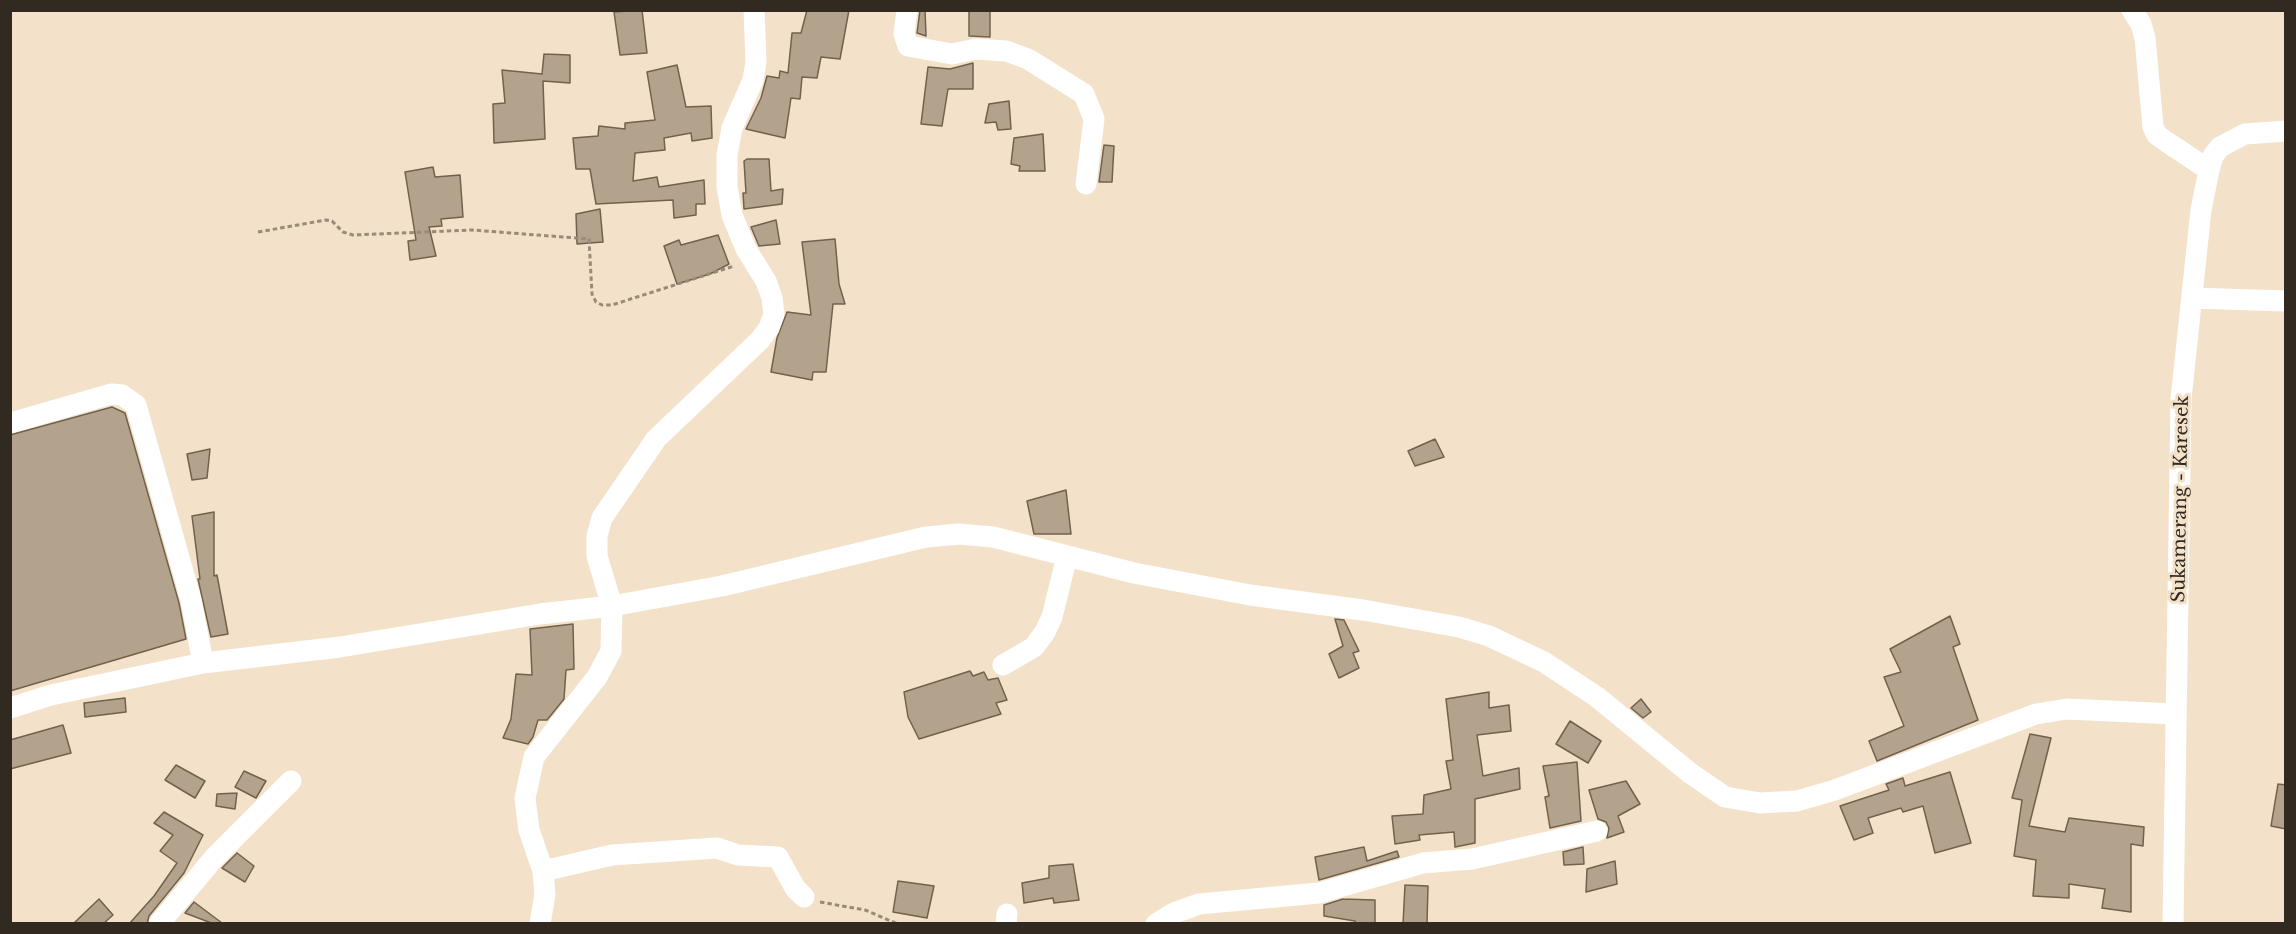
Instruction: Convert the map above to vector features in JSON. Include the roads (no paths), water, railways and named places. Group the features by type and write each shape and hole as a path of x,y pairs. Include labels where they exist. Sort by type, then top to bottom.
{"street":[{"path":"540,924 544,894 543,871 528,830 525,798 534,757 597,677 611,651 612,606 597,556 597,536 602,518 656,439 718,383 769,328 774,314 772,298 732,215 727,155 732,128 753,80 756,62 754,10"},
{"path":"907,10 904,34 908,46 952,54 976,49 1006,51 1037,63 1084,94 1094,119 1086,184"},
{"path":"2132,10 2141,24 2145,38 2153,127 2157,135 2209,170"},
{"name":"Sukamerang - Karesek","path":"2173,924 2181,399 2201,210 2213,156 2220,147 2245,134 2286,131"},
{"path":"2192,298 2286,301"},
{"path":"10,423 111,394 123,395 136,405 190,600 203,663"},
{"path":"10,708 106,682 203,663 340,647 540,614 612,606 788,570 926,537 959,534 993,537 1134,573 1250,595 1460,627 1489,636 1544,662 1597,697 1690,773 1725,797 1760,803 1797,801 1836,790 2036,714 2067,709 2175,714"},
{"path":"1003,665 1034,647 1045,632 1052,617 1067,556"},
{"path":"159,924 214,858 291,781"},
{"path":"1156,924 1174,913 1199,904 1319,893 1423,863 1472,859 1597,831"},
{"path":"543,871 612,855 717,848 738,855 778,857 795,888 804,897"}]}
